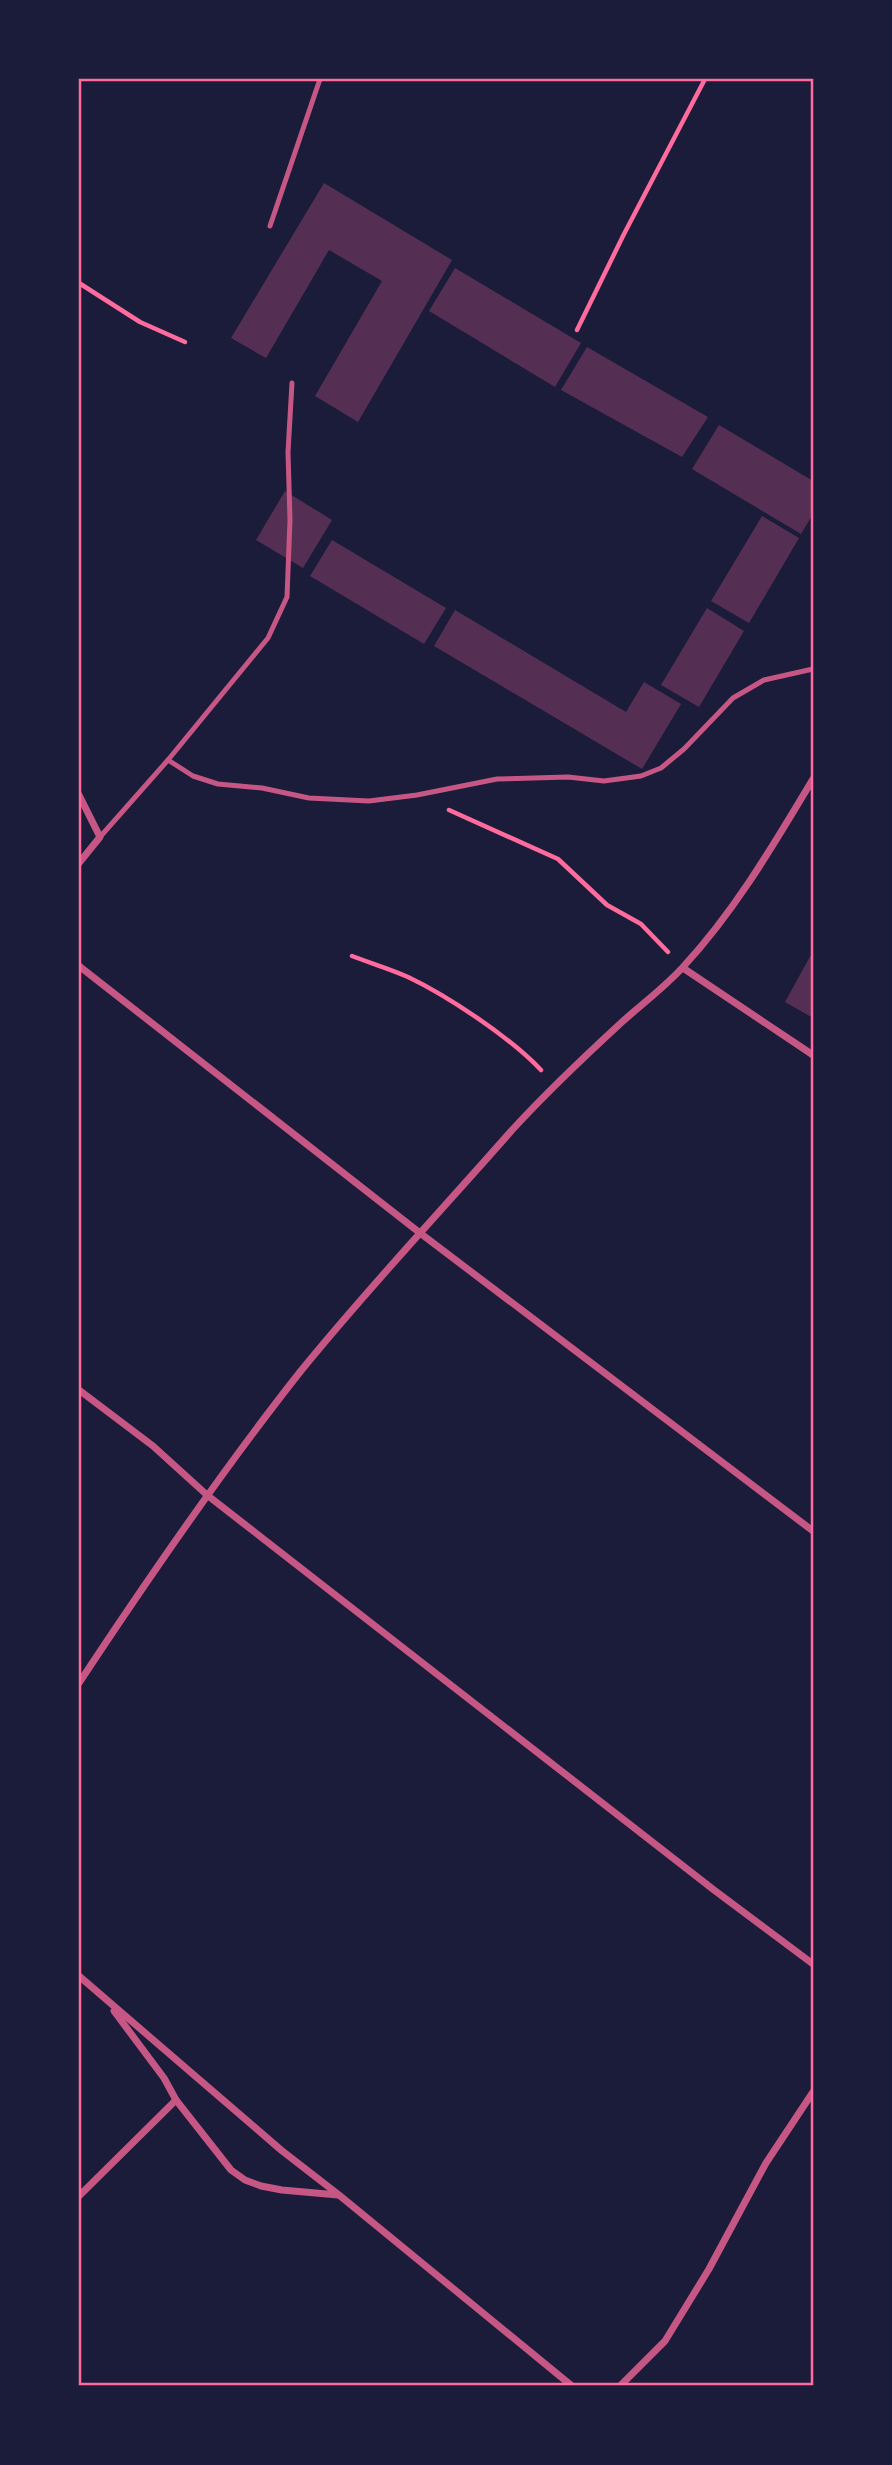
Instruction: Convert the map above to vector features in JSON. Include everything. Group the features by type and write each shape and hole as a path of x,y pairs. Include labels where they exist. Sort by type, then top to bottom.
{"street":[{"path":"79,1683 207,1495 307,1364 357,1303 516,1127 555,1086 683,968 747,887 813,779"},
{"path":"79,795 100,837 79,863"},
{"path":"79,966 421,1233 813,1531"},
{"path":"683,968 813,1055"},
{"path":"79,1390 153,1446 207,1495 714,1891 813,1964"},
{"path":"79,1976 281,2150 572,2386"},
{"path":"106,2000 164,2078 176,2100 231,2170 245,2180 282,2190 339,2195"},
{"path":"620,2386 665,2341 709,2269 766,2164 813,2092"},
{"path":"79,2196 176,2100"}],"lane":[{"path":"270,226 320,79"},
{"path":"100,837 268,639 287,597 290,520 288,452 292,383"},
{"path":"168,760 193,776 218,784 262,788 309,798 369,801 497,779 568,777 604,780 641,776 661,768 684,749 733,698 764,681 813,669"}],"path":[{"path":"577,330 705,79"},
{"path":"79,283 140,322 185,342"},
{"path":"416,795 558,859 607,905 642,924 683,968"},
{"path":"352,956 408,977 461,1009 506,1038 533,1061 555,1086"}],"building":[{"path":"324,183 452,260 358,422 315,396 382,281 329,250 266,358 231,338"},
{"path":"455,268 581,343 555,387 429,311"},
{"path":"587,347 708,417 682,457 561,390"},
{"path":"719,425 813,481 813,514 801,534 692,469"},
{"path":"285,491 332,520 303,568 256,540"},
{"path":"762,516 799,538 749,623 711,601"},
{"path":"332,540 446,608 424,644 310,576"},
{"path":"707,608 744,631 699,707 661,685"},
{"path":"455,610 626,712 644,682 681,704 642,769 434,646"},
{"path":"813,951 813,1018 785,1002"}]}
